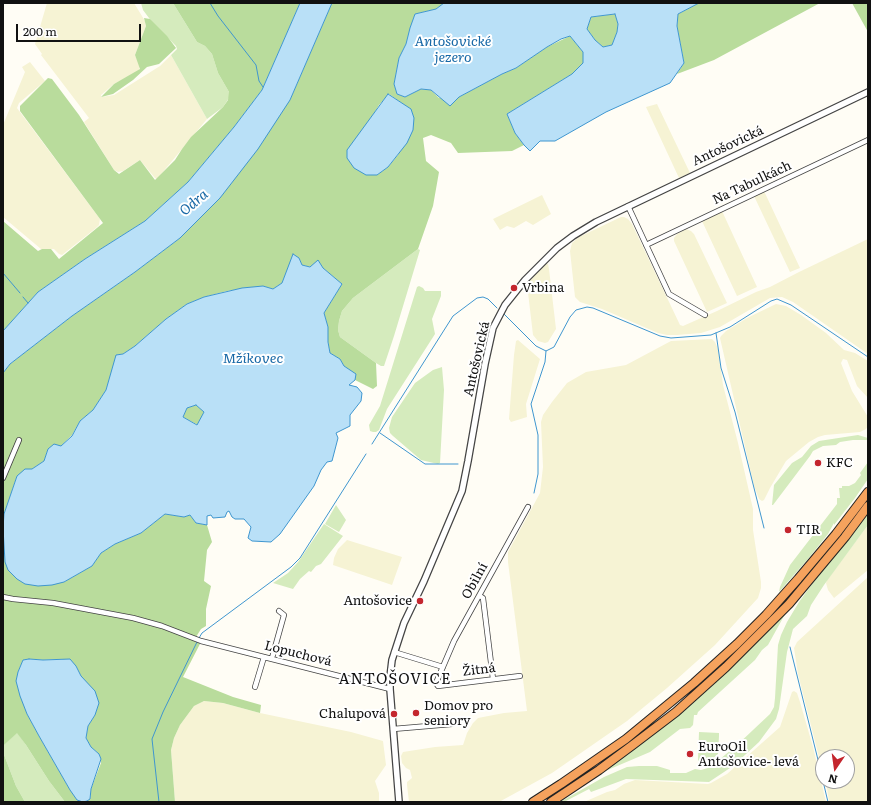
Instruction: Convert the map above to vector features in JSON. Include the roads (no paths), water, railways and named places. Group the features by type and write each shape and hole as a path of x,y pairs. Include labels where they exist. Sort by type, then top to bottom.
{"highway":[{"path":"533,802 626,739 689,688 737,644 766,615 798,579 836,534 868,492"},
{"path":"551,802 599,770 676,712 726,667 789,604 845,537 868,506"}],"street":[{"name":"Antošovická","path":"399,802 390,689 390,670 394,652 404,623 424,581 462,491 493,328 505,305 524,280 557,248 596,222 868,92"},
{"name":"Na Tabulkách","path":"646,246 868,140"},
{"path":"628,206 669,294 705,315"},
{"path":"3,478 18,440"},
{"name":"Obilní","path":"442,667 454,641 528,507"},
{"path":"480,596 484,598 493,679"},
{"name":"Lopuchová","path":"3,597 53,603 133,618 162,626 201,641 390,689"},
{"path":"272,658 284,615 279,611"},
{"path":"394,652 442,667"},
{"path":"255,687 264,656"},
{"name":"Žitná","path":"442,667 436,683 438,686 520,676"},
{"path":"393,731 452,724"}],"water":[{"name":"Odra","path":"300,3 332,3 290,100 258,149 220,198 180,238 135,272 72,316 10,364 3,373 3,331 38,292 85,259 145,221 188,182 234,127 262,90"},
{"name":"Antošovické jezero","path":"444,3 699,3 678,14 677,26 684,63 670,83 606,112 555,141 540,141 530,151 515,133 507,114 572,74 583,63 583,52 570,36 561,39 516,68 459,97 450,106 431,90 421,89 405,97 397,94 394,84 399,58 406,44 415,14 436,9","holes":["615,14 618,24 617,32 612,45 603,47 595,40 587,29 591,17"]},
{"path":"388,94 411,109 414,118 413,130 407,143 388,167 377,175 366,175 354,168 347,158 347,150"},
{"name":"Mžíkovec","path":"293,254 299,258 302,265 310,267 318,260 323,268 342,284 324,313 328,327 330,353 340,359 344,366 356,374 355,380 349,385 357,387 362,393 361,401 350,415 350,426 336,433 338,438 332,461 327,462 321,470 314,486 280,534 271,542 252,541 248,538 251,527 244,519 235,519 232,517 229,511 225,517 213,518 211,515 207,516 207,525 196,523 190,515 184,517 165,514 141,533 115,544 101,553 92,566 64,582 38,586 25,584 17,579 8,570 5,562 3,528 4,514 17,476 25,469 32,469 44,461 48,449 54,444 61,446 72,436 80,421 93,410 106,390 116,355 123,354 135,346 166,319 187,304 204,297 242,288 263,286 273,289 282,283","holes":["196,405 204,412 197,425 183,417 187,408"]},
{"path":"70,659 76,666 81,676 95,691 99,703 95,715 88,726 86,738 91,747 99,754 101,759 91,789 90,799 87,801 83,802 77,800 70,790 27,714 16,681 23,660"}],"waterway":[{"path":"210,3 218,16 256,65 259,81 263,87"},
{"path":"3,273 20,293"},
{"path":"23,297 28,303"},
{"path":"372,444 453,316 477,298 483,297 488,299 497,308"},
{"path":"504,314 536,346 546,351 554,347 570,317 576,310 587,307 593,308 660,336 671,338 711,335 730,327 771,301 777,299 791,305 868,357"},
{"path":"716,333 721,368 735,412 764,528"},
{"path":"534,493 538,474 538,435 531,404 545,362 546,351"},
{"path":"380,433 425,464 458,464"},
{"path":"199,638 202,633 291,567 300,558 366,454"},
{"path":"159,802 152,739 163,712 197,642"},
{"path":"790,647 815,749"},
{"path":"825,789 828,802"}],"place":[{"name":"Vrbina","path":"514,288"},
{"name":"KFC","path":"818,463"},
{"name":"TIR","path":"788,530"},
{"name":"Antošovice","path":"420,601"},
{"name":"Domov pro seniory","path":"416,713"},
{"name":"Chalupová","path":"394,714"},
{"name":"EuroOil Antošovice- levá","path":"690,754"}],"district":[{"name":"ANTOŠOVICE","path":"395,680"}]}
